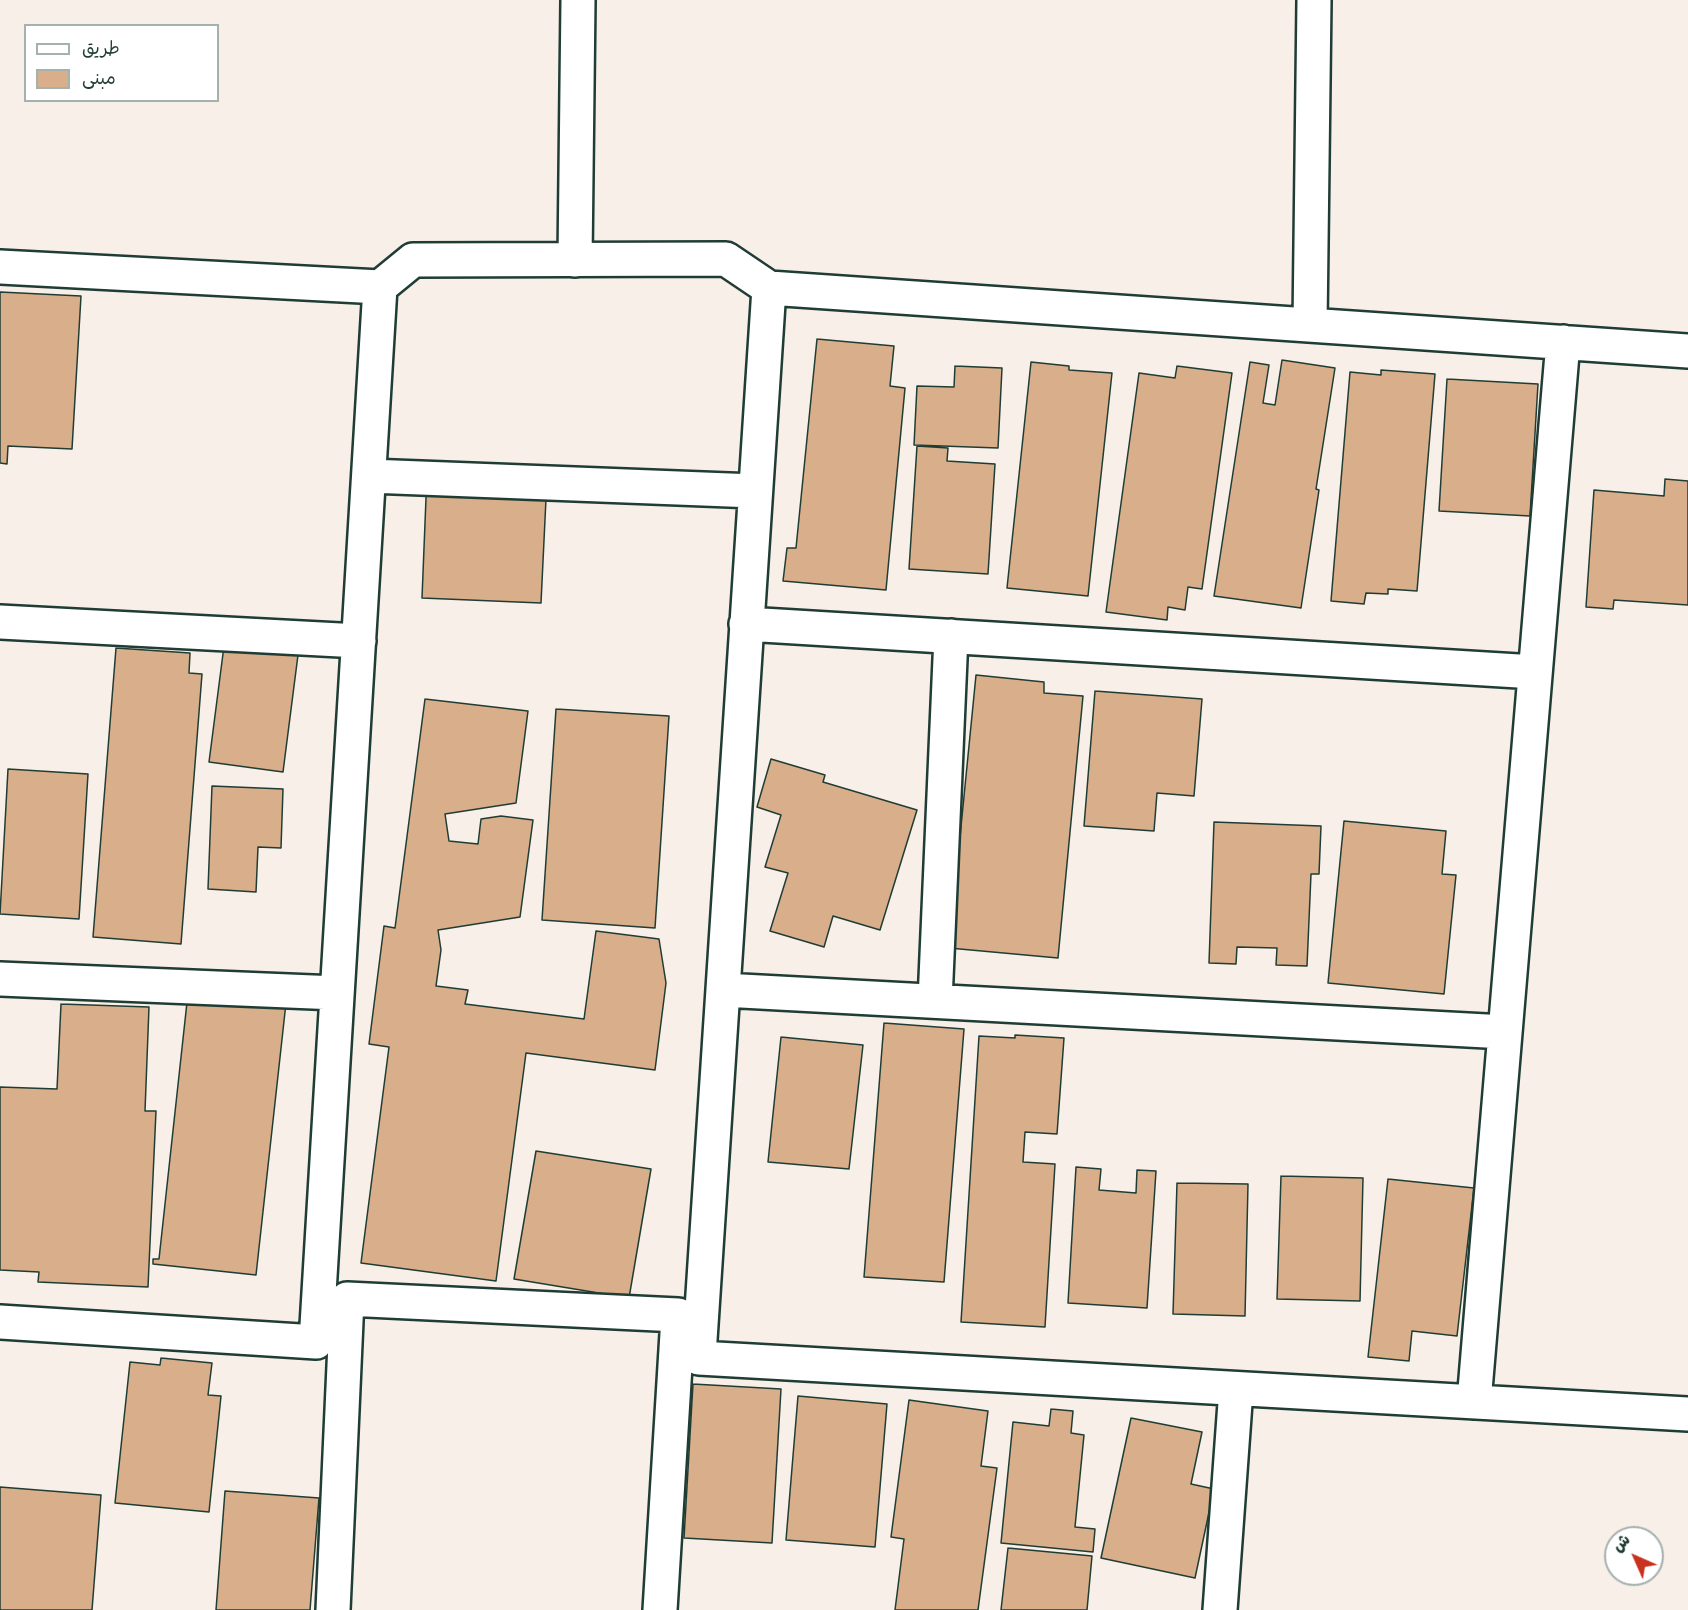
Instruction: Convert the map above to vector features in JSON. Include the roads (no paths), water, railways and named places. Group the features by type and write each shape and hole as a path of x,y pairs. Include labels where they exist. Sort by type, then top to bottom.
{"street":[{"path":"575,260 578,0"},
{"path":"1310,325 1314,0"},
{"path":"0,267 380,287 413,260 726,259 769,288 1688,351"},
{"path":"316,1342 380,287"},
{"path":"699,1358 769,288"},
{"path":"1474,1402 1563,342"},
{"path":"369,476 755,491"},
{"path":"0,622 359,641"},
{"path":"746,624 1535,672"},
{"path":"935,1002 951,636"},
{"path":"0,979 337,993"},
{"path":"723,990 1505,1032"},
{"path":"316,1342 346,1299"},
{"path":"346,1299 678,1315"},
{"path":"333,1610 346,1299"},
{"path":"678,1315 699,1358"},
{"path":"660,1610 678,1315"},
{"path":"0,1322 316,1342"},
{"path":"699,1358 1688,1414"},
{"path":"1220,1610 1236,1389"}]}
